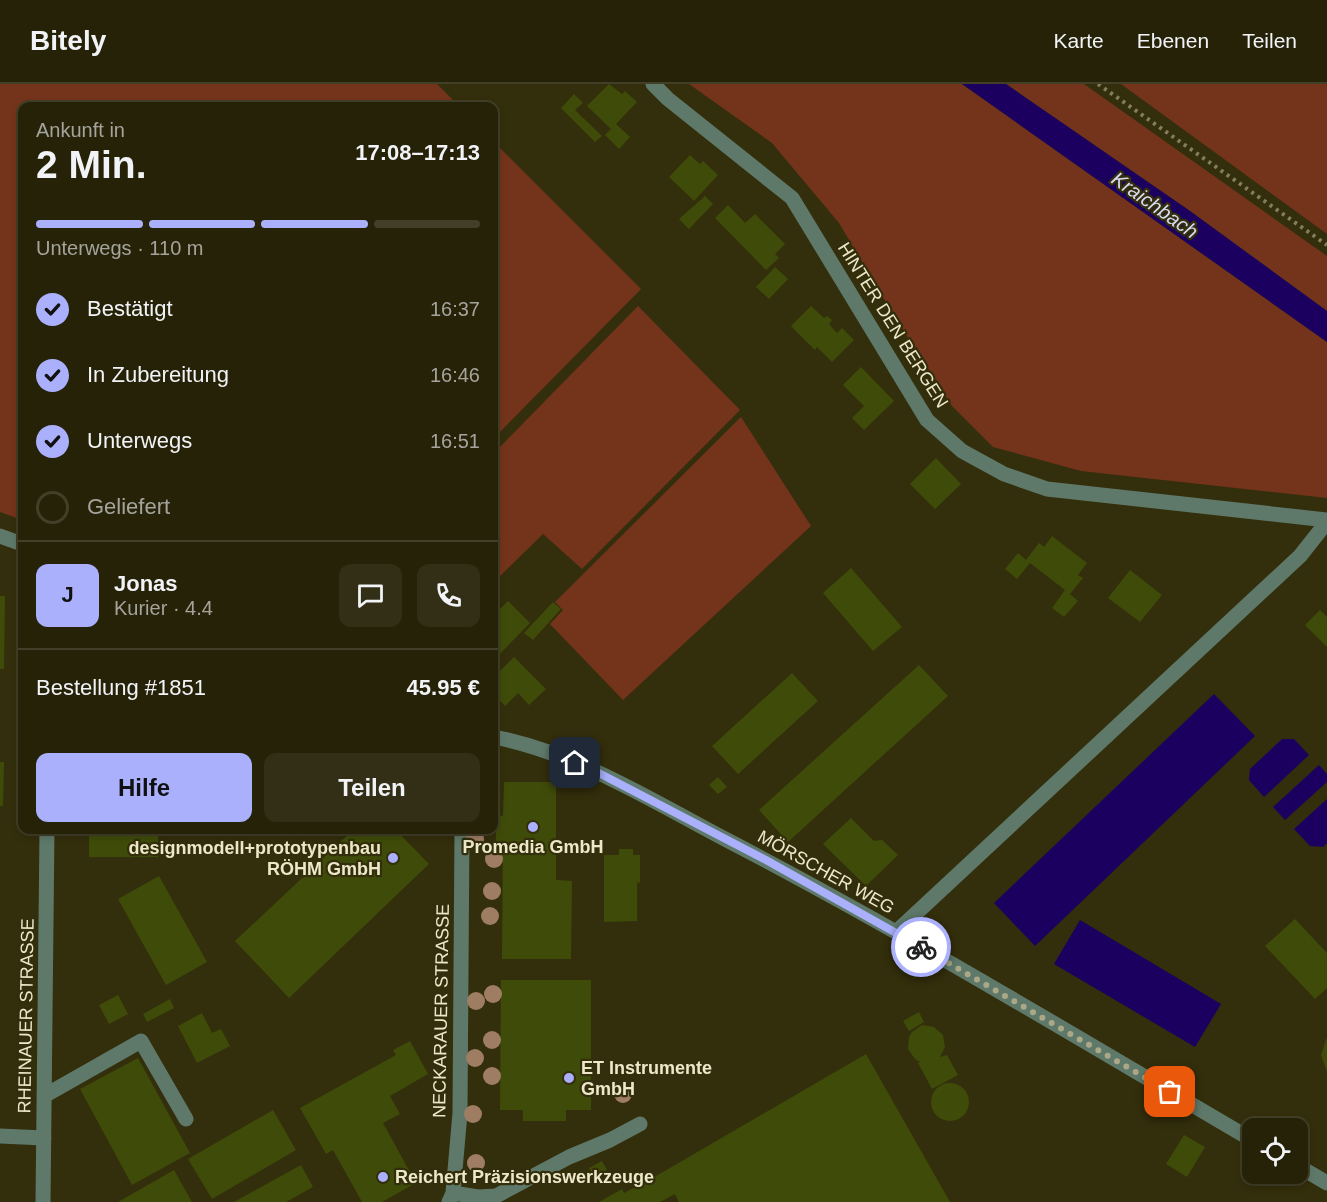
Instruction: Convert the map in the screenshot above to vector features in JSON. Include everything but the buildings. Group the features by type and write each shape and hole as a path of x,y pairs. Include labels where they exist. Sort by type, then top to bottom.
{"street":[{"name":"HINTER DEN BERGEN","path":"653,84 668,99 792,198 927,420 962,451 1004,474 1047,489 1327,521"},
{"path":"896,932 1300,556 1327,521"},
{"path":"0,536 18,543"},
{"name":"MÖRSCHER WEG","path":"498,738 522,743 593,770 766,860 896,932 1242,1134"},
{"name":"RHEINAUER STRASSE","path":"43,1202 47,834"},
{"name":"NECKARAUER STRASSE","path":"451,1198 460,1113 462,834"},
{"path":"44,1096 141,1041 186,1119"},
{"path":"451,1198 496,1196 569,1157 640,1125"},
{"path":"0,1136 44,1138"},
{"path":"1308,1172 1327,1183"}],"path":[{"path":"1098,84 1327,245"}],"shaded area":[{"path":"0,84 437,84 455,102 18,102 18,519 0,512"},
{"path":"689,84 962,84 1327,342 1327,498 1081,471 993,447 952,406 893,314 839,223 772,143"},
{"path":"1006,84 1084,84 1327,256 1327,311 1190,211"},
{"path":"1121,84 1327,84 1327,234"},
{"path":"498,146 641,289 498,434"},
{"path":"638,306 740,410 582,569 543,534 498,578 498,449"},
{"path":"741,417 811,526 623,700 550,624 563,610 555,602"}],"water":[{"name":"Kraichbach","path":"962,84 1006,84 1190,211 1327,311 1327,342"},
{"path":"1214,694 1255,736 1035,946 994,903"},
{"path":"1282,739 1294,739 1309,755 1264,797 1249,780 1250,769"},
{"path":"1319,765 1327,774 1327,782 1285,820 1273,807"},
{"path":"1327,799 1327,843 1323,847 1310,846 1294,829"},
{"path":"1080,920 1221,1004 1195,1047 1054,964"}],"way so far":[{"path":"921,947 1170,1092"}],"place":[{"name":"Promedia GmbH","path":"533,827"},
{"name":"designmodell+prototypenbau RÖHM GmbH","path":"393,858"},
{"name":"ET Instrumente GmbH","path":"569,1078"},
{"name":"Reichert Präzisionswerkzeuge","path":"383,1177"}],"route":[{"path":"575,763 593,770 766,860 921,947"}]}
